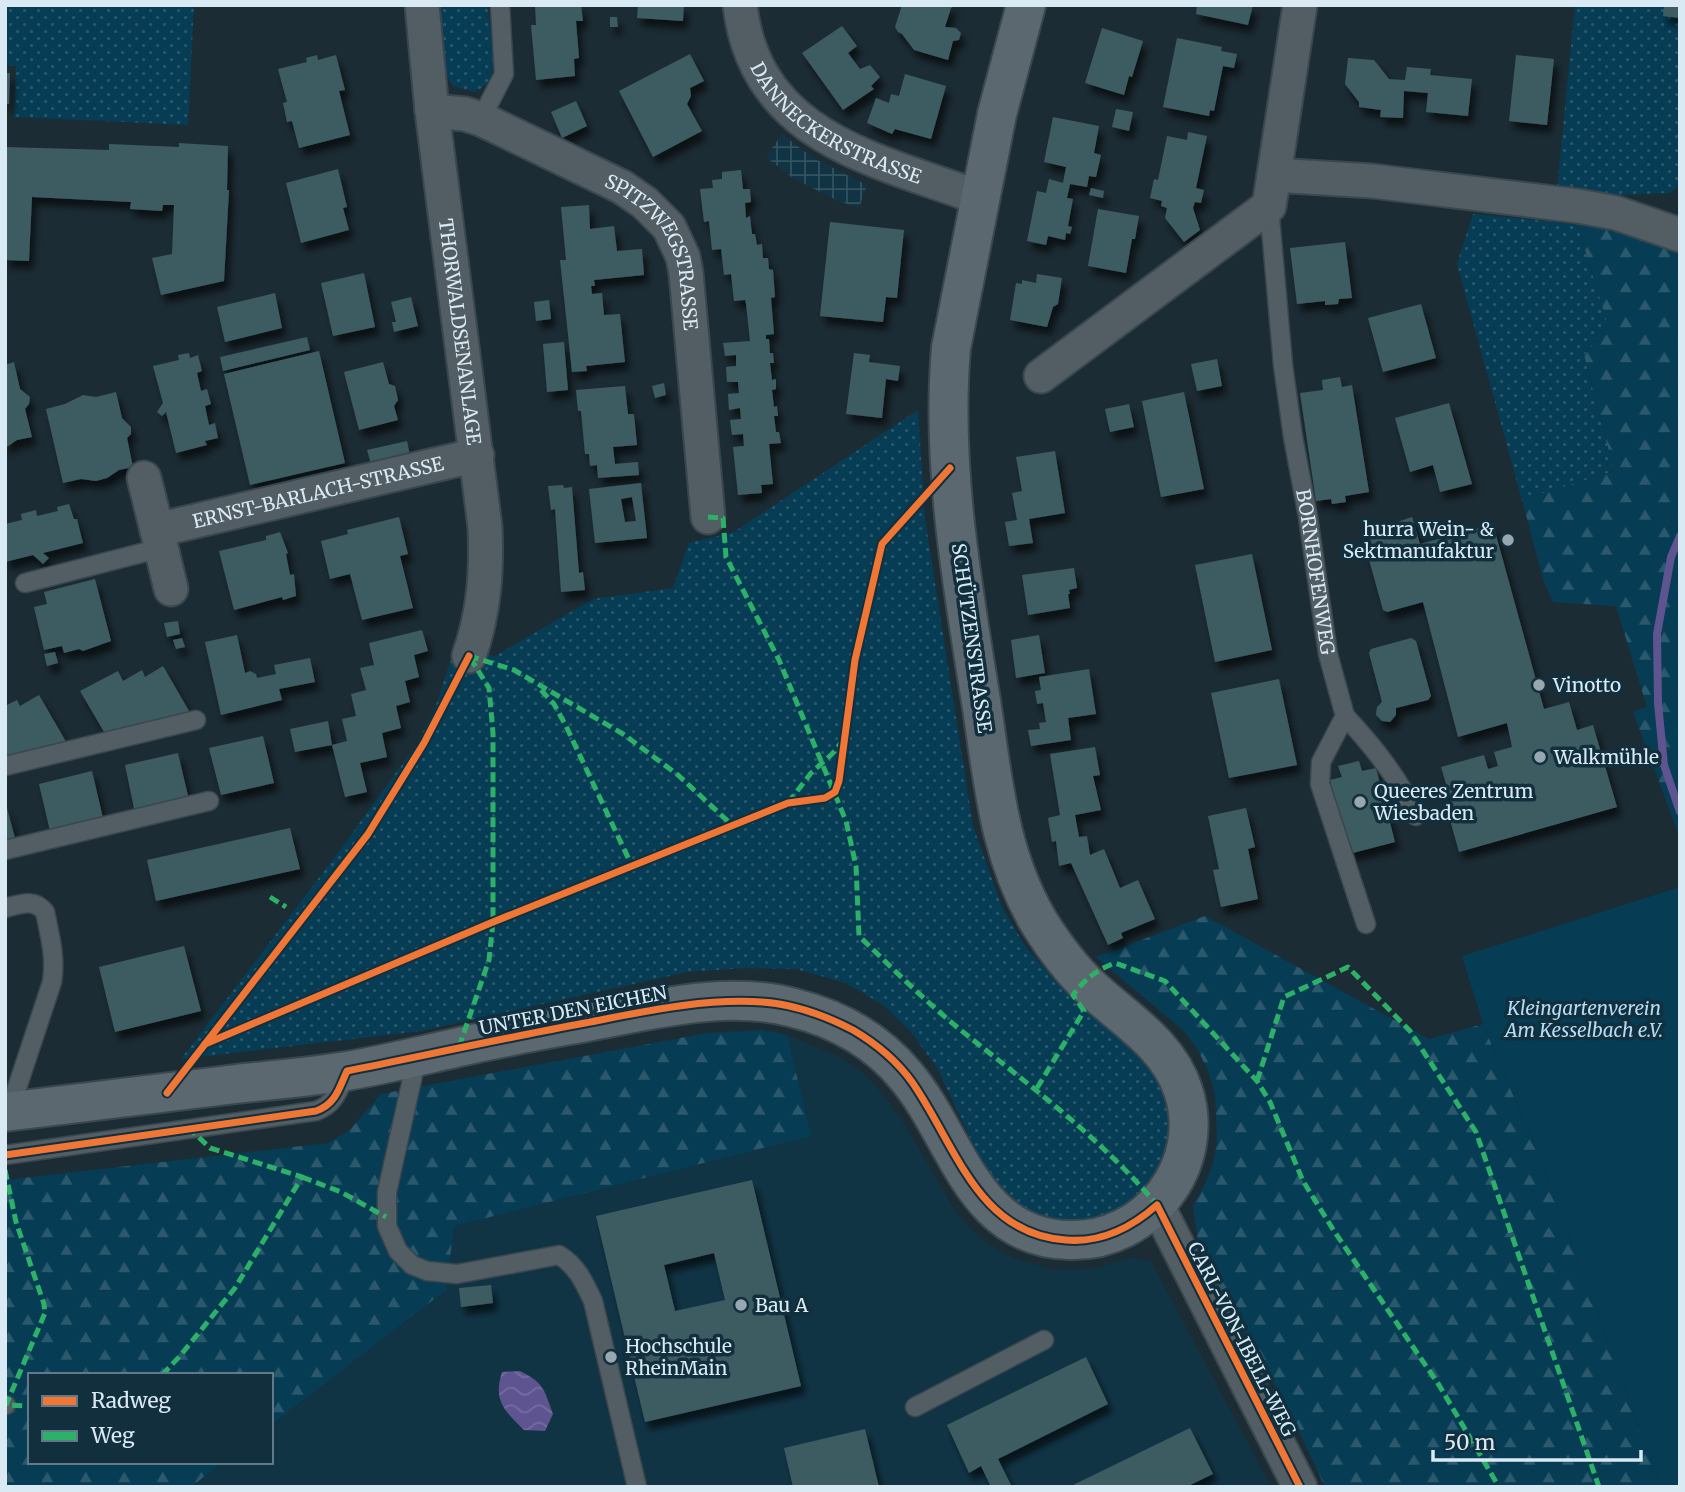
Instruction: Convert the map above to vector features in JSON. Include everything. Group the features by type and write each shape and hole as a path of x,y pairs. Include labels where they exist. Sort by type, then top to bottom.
{"main road":[{"name":"SCHÜTZENSTRASSE","path":"1026,5 997,114 951,348 948,432 966,609 1000,821 1014,873 1026,901 1054,946 1083,981 1162,1050 1181,1082 1188,1119 1186,1147 1178,1174 1157,1205"},
{"name":"UNTER DEN EICHEN","path":"7,1112 346,1071 499,1039 681,1006 764,1002 795,1008 851,1030 870,1041 897,1065 925,1102 978,1193 1004,1219 1020,1229 1055,1240 1092,1239 1127,1227 1157,1205"}],"street":[{"name":"THORWALDSENANLAGE","path":"422,5 432,111 477,455 486,571 480,626 470,656"},
{"name":"DANNECKERSTRASSE","path":"740,5 754,60 774,93 797,118 824,137 849,149 980,198"},
{"path":"1271,190 1300,5"},
{"name":"SPITZWEGSTRASSE","path":"432,111 465,114 481,120 622,187 645,203 669,228 683,257 686,273 708,517"},
{"path":"1041,376 1271,190 1371,180 1578,206 1616,213 1680,236"},
{"name":"ERNST-BARLACH-STRASSE","path":"159,539 477,455"},
{"path":"144,478 171,589"},
{"name":"CARL-VON-IBELL-WEG","path":"1157,1205 1300,1487"}],"lane":[{"path":"481,120 504,74 500,5"},
{"name":"BORNHOFENWEG","path":"1271,190 1283,365 1293,437 1328,654 1345,716"},
{"path":"25,583 159,539"},
{"path":"1366,924 1320,784 1321,762 1345,716 1369,742 1406,792 1416,816"},
{"path":"5,765 196,720"},
{"path":"5,850 209,801"},
{"path":"5,908 30,902 42,908 52,944 54,968 52,982 7,1112"},
{"path":"416,1057 387,1192 387,1226 392,1240 405,1260 427,1271 457,1274 559,1255 577,1269 593,1301 637,1487"},
{"path":"5,1155 316,1111 334,1100 346,1071"},
{"path":"915,1407 1044,1340"}],"shaded area":[{"path":"782,134 813,158 867,185 859,208 836,200 793,178 766,157"},
{"path":"787,1035 838,1056 862,1072 875,1085 900,1117 955,1210 987,1243 1007,1255 1051,1269 1097,1268 1131,1258 1151,1261 1271,1487 192,1487 221,1464 273,1464 273,1423 446,1290 454,1226 810,1136"}],"green space":[{"path":"5,5 194,5 188,125 14,117 16,66 5,65"},
{"path":"437,5 487,5 493,67 488,82 475,92 453,86 442,69"},
{"path":"1575,5 1680,5 1680,185 1670,193 1623,195 1557,189"},
{"path":"1473,214 1577,224 1609,328 1584,355 1614,471 1522,500 1457,264"},
{"path":"1577,224 1680,242 1680,838 1633,712 1647,707 1616,606 1553,602 1543,579 1522,500 1614,471 1584,355 1609,328"},
{"path":"918,410 925,519 973,826 1002,907 1025,946 1064,991 1135,1050 1147,1062 1163,1089 1170,1120 1167,1151 1153,1180 1131,1202 1104,1217 1074,1222 1043,1218 1003,1194 984,1167 937,1068 911,1032 883,1005 846,983 796,969 745,968 688,972 421,1031 181,1059 416,745 435,708 455,647 495,656 593,599 673,588 689,543 734,532"},
{"name":"Kleingartenverein Am Kesselbach e.V.","path":"1680,887 1680,1487 1661,1487 1542,1163 1483,1024 1462,956"},
{"path":"1205,916 1429,1039 1483,1024 1542,1163 1661,1487 1325,1487 1289,1410 1200,1257 1193,1206 1213,1164 1217,1141 1215,1094 1208,1071 1198,1050 1184,1031 1096,957"},
{"path":"762,1030 787,1035 811,1136 454,1226 446,1290 273,1423 273,1373 28,1373 28,1464 220,1464 191,1487 5,1487 5,1180 328,1143 349,1131 381,1094 707,1033"}],"water":[{"path":"520,1371 539,1383 547,1398 553,1414 545,1431 524,1430 502,1404 499,1390 502,1372"}],"building":[{"path":"535,5 581,5 583,21 576,21 579,58 574,59 575,76 536,80 531,25 536,25"},
{"path":"638,5 684,5 683,21 637,18"},
{"path":"902,5 956,5 951,8 945,27 956,28 961,33 959,40 953,41 948,60 914,50 898,32 895,27"},
{"path":"1197,5 1253,5 1248,25 1196,14"},
{"path":"1664,5 1680,5 1680,18 1663,16"},
{"path":"610,17 617,17 618,27 610,27"},
{"path":"842,26 857,46 848,53 860,69 870,65 880,77 871,86 874,89 843,110 802,53"},
{"path":"1102,28 1143,41 1124,95 1085,83"},
{"path":"1177,38 1222,47 1221,51 1237,54 1234,68 1223,66 1214,111 1210,110 1209,116 1163,107"},
{"path":"690,54 704,81 690,88 691,96 687,104 702,131 653,157 619,91"},
{"path":"317,55 318,60 336,55 345,90 339,91 350,135 299,148 292,121 287,122 283,103 287,102 278,69 307,62 306,58"},
{"path":"1516,55 1554,59 1547,125 1509,121"},
{"path":"1348,58 1374,60 1389,79 1405,80 1407,67 1431,69 1430,75 1472,79 1468,116 1426,112 1428,93 1404,91 1403,118 1380,117 1381,110 1359,107 1359,102 1345,84"},
{"path":"5,73 10,73 9,104 5,104"},
{"path":"905,74 946,86 931,139 895,129 892,134 867,123 876,98 889,103 891,94 899,96"},
{"path":"576,101 587,126 562,138 551,112"},
{"path":"1116,109 1133,112 1129,131 1112,127"},
{"path":"1053,117 1099,126 1094,153 1101,155 1096,177 1089,176 1087,187 1070,184 1067,198 1073,199 1068,226 1072,227 1070,234 1066,233 1065,240 1048,236 1046,245 1027,241 1037,191 1046,193 1049,179 1063,183 1066,167 1044,162"},
{"path":"1188,132 1207,136 1196,188 1204,190 1201,203 1195,202 1193,208 1200,230 1184,242 1165,218 1167,208 1161,206 1162,201 1150,198 1154,179 1158,180 1167,136 1187,140"},
{"path":"179,143 228,146 229,190 224,281 161,295 152,258 172,254 174,205 163,205 162,211 130,209 131,202 32,197 29,261 5,260 5,147 109,150 109,144 179,147"},
{"path":"338,169 347,207 343,208 349,230 301,243 286,183"},
{"path":"741,170 743,189 750,189 751,202 745,203 746,218 750,216 752,234 755,234 757,245 762,244 763,258 768,258 769,269 773,270 775,297 771,298 774,334 766,335 766,339 769,339 770,353 773,353 774,363 770,363 772,380 776,379 776,389 772,390 778,416 774,416 781,443 769,444 773,484 761,485 762,493 738,495 733,447 744,446 743,434 732,435 730,420 741,419 740,408 729,410 728,394 739,393 738,382 727,382 726,367 736,366 736,355 725,356 723,343 750,341 746,304 745,300 734,301 731,274 724,275 721,249 712,250 709,221 704,222 700,189 713,188 712,180 722,179 722,172"},
{"path":"1091,188 1104,191 1103,198 1089,195"},
{"path":"589,205 590,229 614,226 617,251 642,249 644,275 594,280 595,286 591,286 592,294 602,293 604,315 620,314 625,362 586,366 587,371 572,372 560,260 566,260 561,207"},
{"path":"1098,209 1139,216 1126,273 1088,266"},
{"path":"830,222 904,230 897,298 886,297 883,322 820,316"},
{"path":"1345,242 1352,298 1339,299 1338,304 1325,305 1325,301 1297,304 1290,248"},
{"path":"364,273 375,327 333,336 321,283"},
{"path":"1037,274 1062,278 1058,304 1053,307 1047,327 1010,320 1016,283 1022,284 1022,280 1036,283"},
{"path":"275,293 282,328 225,342 217,307"},
{"path":"411,297 418,326 394,332 392,322 396,322 391,302"},
{"path":"549,300 551,319 536,321 534,302"},
{"path":"1421,304 1436,358 1383,372 1368,318"},
{"path":"307,337 310,350 223,371 220,357"},
{"path":"564,342 568,390 547,392 543,344"},
{"path":"319,351 345,463 250,485 224,374"},
{"path":"189,353 190,358 198,355 202,371 197,373 201,391 207,389 211,404 205,406 209,425 215,423 218,438 205,441 207,445 176,453 166,412 162,416 157,412 163,403 153,366 179,360 178,355"},
{"path":"854,353 870,355 869,362 900,366 898,381 886,379 882,418 846,414"},
{"path":"1217,359 1222,386 1197,391 1191,364"},
{"path":"14,362 20,389 30,397 25,409 32,437 17,440 5,448 5,365"},
{"path":"383,362 389,384 395,386 398,400 394,406 398,420 359,430 344,372"},
{"path":"1340,377 1342,387 1352,385 1369,492 1345,496 1346,502 1332,504 1331,499 1316,501 1300,393 1323,390 1322,380"},
{"path":"664,383 666,395 655,398 652,386"},
{"path":"625,386 628,414 634,414 637,445 613,447 615,464 638,462 639,475 598,478 597,465 590,466 589,454 585,454 576,390"},
{"path":"116,392 122,418 131,427 131,434 127,438 133,467 119,470 96,481 81,479 63,483 46,409 83,395 96,397"},
{"path":"1184,392 1204,489 1161,497 1142,401"},
{"path":"1449,403 1472,484 1440,492 1433,465 1410,472 1395,418"},
{"path":"1129,404 1134,427 1110,432 1105,409"},
{"path":"407,441 410,455 371,464 367,450"},
{"path":"1055,451 1065,513 1029,519 1033,543 1009,546 1005,522 1017,520 1012,493 1022,491 1016,457"},
{"path":"641,483 647,538 595,543 589,489","holes":["632,497 636,521 625,522 621,499"]},
{"path":"563,485 564,488 572,487 579,573 583,572 585,590 561,592 555,509 551,510 548,486"},
{"path":"69,504 74,519 77,519 83,543 43,553 49,558 43,564 33,555 5,562 5,524 22,520 21,514 36,510 37,516 58,511 57,507"},
{"path":"399,517 408,554 400,556 413,608 362,620 350,574 330,579 321,541 348,534 347,530"},
{"path":"1412,517 1420,544 1493,524 1544,709 1569,702 1577,730 1593,725 1617,807 1459,852 1447,809 1453,808 1441,767 1484,755 1488,769 1498,766 1494,752 1512,747 1507,723 1458,737 1423,602 1387,612 1383,610 1363,538 1365,533"},
{"path":"280,532 288,553 290,575 294,574 296,596 283,600 282,597 234,610 219,551 266,540 266,536"},
{"path":"1252,554 1272,650 1215,662 1195,565"},
{"path":"1074,568 1077,588 1069,590 1070,608 1028,615 1022,575"},
{"path":"95,579 111,641 83,651 79,649 64,653 62,646 44,650 34,607 47,604 44,592"},
{"path":"178,621 180,634 167,637 164,623"},
{"path":"422,630 428,651 414,655 419,677 405,681 410,702 396,706 401,728 382,733 387,757 360,763 367,792 345,797 332,745 347,741 342,719 356,716 351,694 366,690 360,668 374,665 369,643"},
{"path":"237,635 245,673 250,671 256,674 257,678 276,674 274,665 310,658 315,682 279,689 282,700 221,715 205,642"},
{"path":"1039,635 1045,673 1016,678 1011,640"},
{"path":"182,638 185,647 176,649 173,640"},
{"path":"1411,638 1416,641 1431,696 1428,700 1396,708 1396,715 1390,722 1382,721 1376,715 1377,707 1382,702 1369,653 1371,649"},
{"path":"55,652 58,663 47,666 44,654"},
{"path":"163,666 192,716 149,728 145,723 135,729 132,725 107,737 80,691 118,671 123,681 142,670 145,677"},
{"path":"1089,669 1096,714 1068,718 1071,740 1031,746 1028,730 1040,729 1039,723 1046,722 1043,703 1037,704 1035,691 1041,690 1039,677"},
{"path":"1279,679 1297,765 1229,778 1211,693"},
{"path":"39,695 68,745 5,760 5,706 17,700 20,706"},
{"path":"328,721 332,745 295,752 290,729"},
{"path":"263,736 274,783 221,795 209,748"},
{"path":"1095,747 1100,775 1093,776 1101,810 1075,815 1079,837 1087,836 1090,855 1104,849 1120,888 1138,880 1155,919 1121,933 1123,938 1108,945 1071,863 1059,866 1056,841 1052,842 1048,818 1060,815 1050,754"},
{"path":"178,753 189,800 135,813 125,765"},
{"path":"1359,761 1362,771 1376,768 1395,842 1349,854 1330,780 1342,777 1338,766"},
{"path":"92,771 103,818 50,831 39,784"},
{"path":"5,801 15,838 5,841"},
{"path":"1246,808 1255,847 1248,849 1258,899 1221,907 1213,870 1219,869 1208,816"},
{"path":"290,828 300,869 156,901 147,860"},
{"path":"184,946 201,1011 115,1032 99,967"},
{"name":"Bau A","path":"752,1180 801,1386 645,1422 596,1216","holes":["714,1253 725,1300 675,1311 664,1265"]},
{"path":"491,1285 493,1303 461,1307 459,1288"},
{"path":"1086,1357 1108,1404 998,1459 1012,1487 991,1487 981,1466 969,1473 947,1425"},
{"path":"1190,1428 1213,1474 1186,1487 1069,1487"},
{"path":"865,1429 879,1487 793,1487 784,1448"}],"waterway":[{"path":"1680,536 1671,557 1657,634 1658,703 1664,765 1680,812"}],"marked path":[{"path":"708,517 723,518 726,557 779,660 846,821 856,866 859,936 944,1016 1086,1133 1157,1205"},
{"path":"469,656 514,670 623,734 678,775 733,826"},
{"path":"459,1047 489,960 493,922 493,733 489,688 469,656"},
{"path":"541,690 554,704 566,726 632,866"},
{"path":"788,803 811,773 841,743"},
{"path":"270,897 286,907"},
{"path":"1037,1088 1084,1011 1073,995 1091,976 1115,963 1165,981 1257,1081 1270,1102 1303,1181 1439,1385 1499,1487"},
{"path":"1257,1081 1284,997 1348,967 1410,1031 1476,1132 1599,1487"},
{"path":"164,1373 235,1288 302,1177 210,1148 191,1130"},
{"path":"5,1170 16,1222 45,1313 6,1405 28,1406"},
{"path":"302,1177 341,1192 386,1217"}],"cycle path":[{"path":"205,1044 493,922 788,803 825,798 835,792 839,781 855,660 882,544 950,468"},
{"path":"167,1093 368,834 424,743 469,656"},
{"path":"5,1155 316,1111 332,1100 347,1071 628,1015 673,1007 740,1001 774,1003 797,1008 853,1030 893,1060 912,1082 972,1182 990,1204 1011,1222 1036,1234 1066,1240 1091,1239 1126,1227 1157,1205 1300,1487"}],"place":[{"name":"hurra Wein- & Sektmanufaktur","path":"1508,540"},
{"name":"Vinotto","path":"1539,685"},
{"name":"Walkmühle","path":"1540,757"},
{"name":"Queeres Zentrum Wiesbaden","path":"1360,802"},
{"name":"Bau A","path":"741,1305"},
{"name":"Hochschule RheinMain","path":"611,1357"}]}
